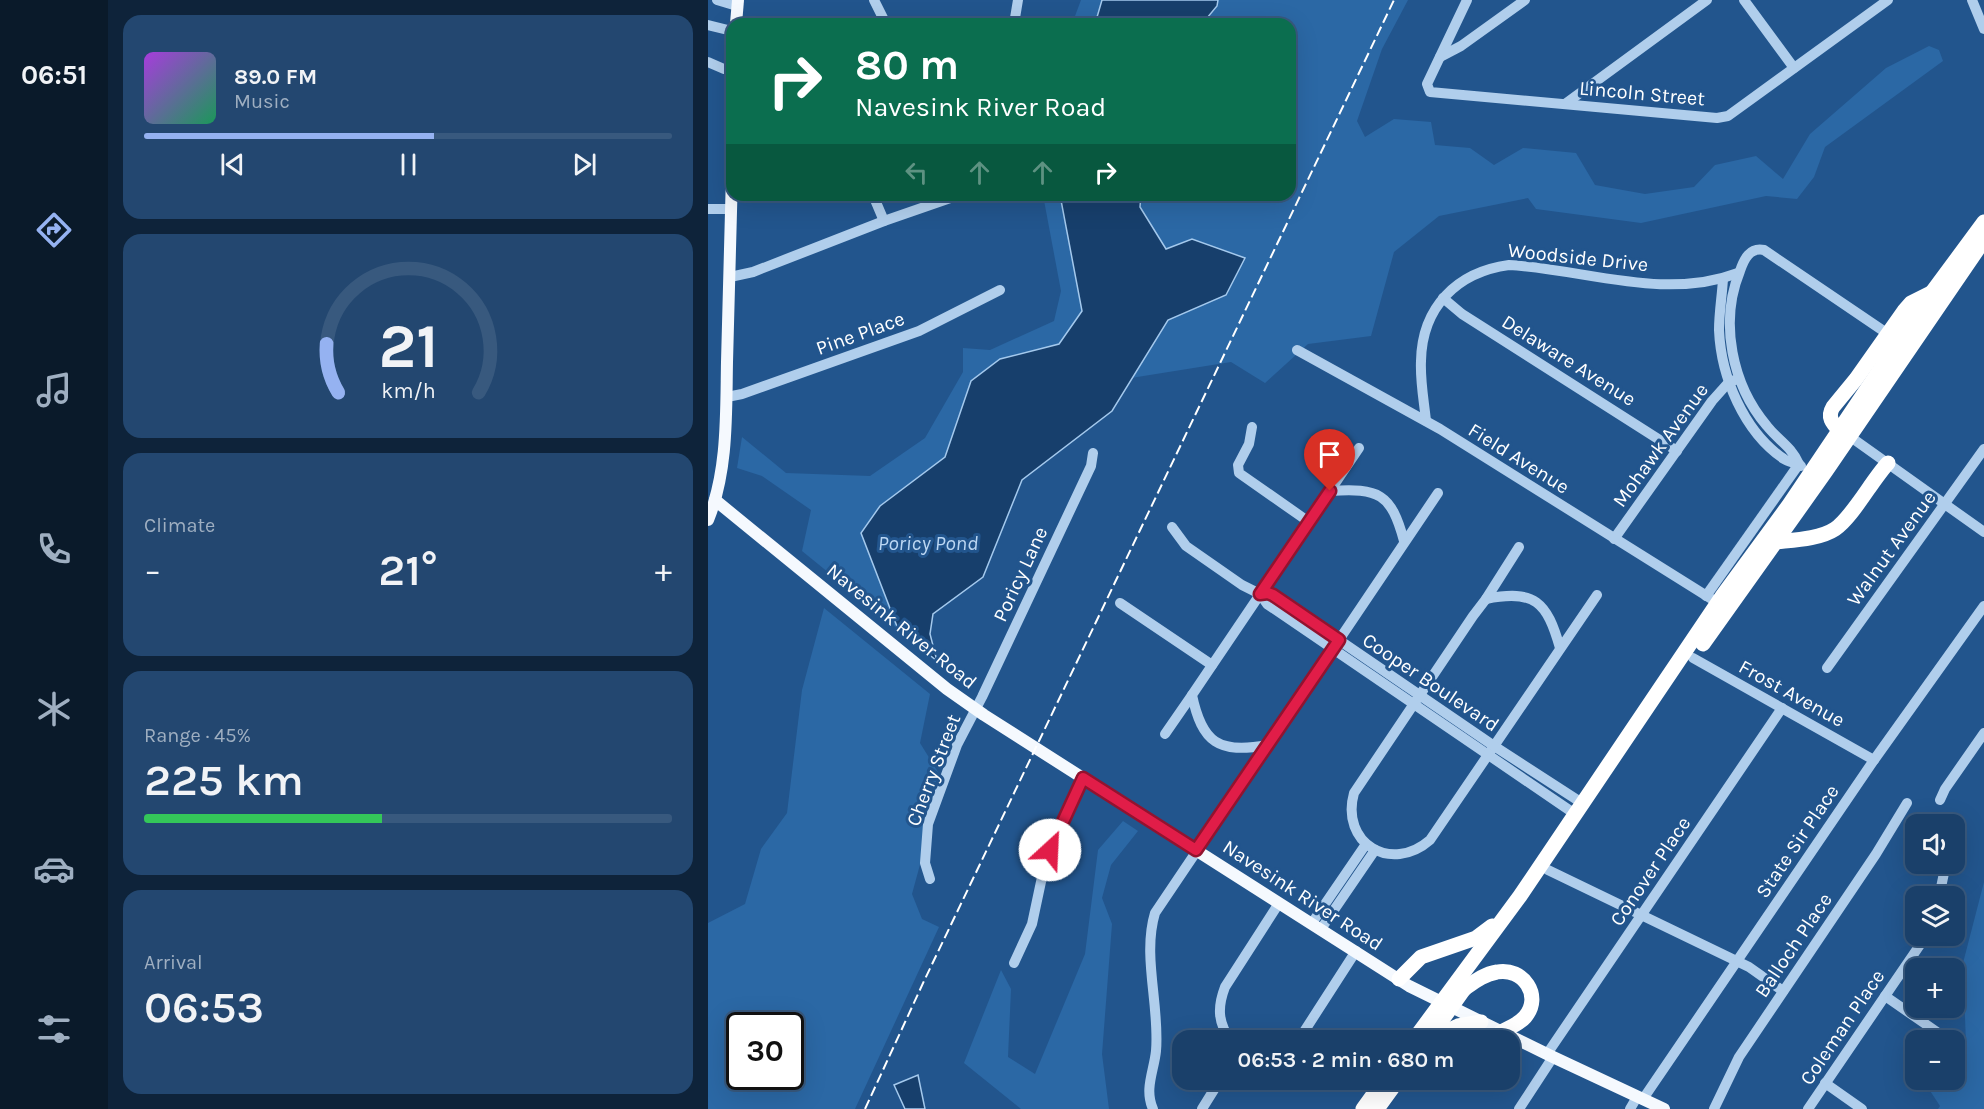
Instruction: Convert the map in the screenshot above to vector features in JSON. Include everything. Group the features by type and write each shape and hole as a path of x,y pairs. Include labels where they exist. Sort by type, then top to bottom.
{"highway":[{"path":"1464,989 1776,542 1933,291 1984,222"},
{"path":"1430,1030 1579,808 1712,599 1789,505 1804,468 1845,433 1981,249"},
{"path":"1845,433 1830,419 1830,412 1911,303 1933,291"},
{"path":"1776,542 1822,535 1834,530 1845,520 1888,463"},
{"path":"1399,979 1420,957 1478,937 1508,912"},
{"path":"1446,1005 1483,976 1496,972 1515,973 1523,978 1531,992 1531,1007 1522,1020 1504,1030"},
{"path":"1448,1030 1481,1022"},
{"path":"1363,1109 1377,1090"},
{"path":"1377,1109 1391,1090"}],"main road":[{"path":"737,18 738,3"},
{"path":"708,520 724,443 731,201"},
{"name":"Navesink River Road","path":"712,498 947,689 976,709 1399,979 1497,1030"},
{"name":"Navesink River Road","path":"1520,1041 1664,1109"}],"street":[{"path":"717,0 738,3"},
{"path":"874,0 883,18"},
{"path":"1015,18 1018,0"},
{"path":"1440,57 1467,0"},
{"path":"1440,57 1461,46 1525,0"},
{"path":"1564,104 1707,0"},
{"path":"1744,0 1794,68"},
{"name":"Lincoln Street","path":"1440,57 1428,84 1428,90 1435,93 1723,118 1888,0"},
{"path":"1972,0 1984,29"},
{"path":"708,26 726,30"},
{"path":"708,62 726,69"},
{"path":"875,201 884,222"},
{"path":"730,278 753,272 942,201"},
{"path":"708,209 731,209"},
{"path":"1804,468 1786,460 1760,436 1741,409 1734,380 1731,318 1733,295 1738,273 1744,260 1752,251 1764,250 1888,334"},
{"name":"Woodside Drive","path":"1426,421 1421,381 1422,344 1429,320 1443,298 1472,275 1491,267 1509,265 1664,284 1701,284 1738,273"},
{"path":"1723,279 1719,330 1723,358 1734,380"},
{"name":"Pine Place","path":"727,398 919,331 1000,290"},
{"name":"Delaware Avenue","path":"1443,298 1462,314 1677,450"},
{"name":"Field Avenue","path":"1297,350 1426,421 1712,599"},
{"name":"Mohawk Avenue","path":"1614,539 1712,401 1734,380"},
{"path":"1252,427 1249,444 1238,465 1239,473 1309,522"},
{"path":"1845,433 1984,532"},
{"path":"1165,734 1359,448"},
{"name":"Walnut Avenue","path":"1827,668 1984,449"},
{"name":"Poricy Lane","path":"976,709 1091,466 1093,453"},
{"path":"1330,491 1364,489 1382,497 1394,510 1404,541"},
{"path":"1154,1109 1149,1089 1157,1038 1150,944 1152,923 1159,904 1438,493"},
{"name":"Cooper Boulevard","path":"1172,527 1186,546 1242,585 1260,594 1266,604 1336,645 1579,808"},
{"path":"1519,547 1354,793 1350,812 1354,827 1370,847 1385,854 1401,855 1410,853 1430,840 1597,595"},
{"path":"1486,599 1515,595 1536,602 1550,617 1560,648"},
{"path":"1120,603 1212,665"},
{"name":"State Sir Place","path":"1630,1109 1737,962 1874,760 1984,606"},
{"name":"Frost Avenue","path":"1693,658 1874,760"},
{"path":"1192,695 1201,726 1216,742 1237,749 1267,745"},
{"name":"Conover Place","path":"1519,1109 1550,1055 1641,916 1782,708"},
{"name":"Cherry Street","path":"930,879 925,863 928,824 957,745 976,709"},
{"path":"1940,800 1945,789 1984,733"},
{"path":"1014,963 1032,924 1045,863 1083,778"},
{"name":"Balloch Place","path":"1714,1109 1739,1057 1876,854 1907,803"},
{"path":"1317,926 1370,847"},
{"path":"1548,870 1737,962 1783,991"},
{"path":"1224,1030 1219,1017 1220,1000 1225,987 1279,903"},
{"name":"Coleman Place","path":"1808,1109 1919,946"},
{"path":"1305,1030 1356,951"},
{"path":"1885,996 1934,1030"},
{"path":"1825,1083 1862,1109"},
{"path":"1202,1109 1214,1090"}],"shaded area":[{"path":"1081,0 1102,0 1097,18 1074,18"},
{"path":"1218,0 1408,0 1382,49 1357,121 1365,137 1394,119 1431,122 1435,145 1470,148 1494,165 1523,148 1576,153 1595,185 1645,194 1694,187 1715,165 1756,156 1783,179 1810,134 1886,68 1929,46 1939,50 1943,61 1825,147 1814,177 1797,199 1766,196 1641,223 1536,209 1528,198 1439,216 1394,252 1371,336 1308,344 1265,383 1231,362 1131,378 1168,320 1226,295 1166,249 1140,207 1140,201 1296,201 1296,18 1207,18 1217,7"},
{"path":"1044,201 1061,201 1082,311 1059,344 1000,359 971,381 945,457 880,506 861,533 898,629 802,551 811,510 762,476 737,468 742,437 786,473 870,476 925,438 963,372 963,348 990,350 1054,321 1061,291"},
{"path":"824,608 930,694 920,743 943,780 912,894 922,919 939,927 855,1109 708,1109 708,923 745,904 761,849 787,813 802,690"},
{"path":"1123,821 1138,831 1111,865 1102,898 1112,924 1102,1054 1109,1109 1021,1109 964,1063 1001,970 1011,989 1008,1057 1035,1074 1085,954 1098,850"},
{"path":"1984,882 1984,1109 1938,1109 1940,1106 1930,1090 1965,1090 1964,958"}],"water":[{"path":"1102,0 1218,0 1217,6 1207,18 1097,18"},
{"name":"Poricy Pond","path":"1061,201 1140,201 1140,207 1166,249 1192,239 1245,258 1226,295 1168,320 1112,411 1022,480 983,577 933,614 930,634 937,661 898,629 861,533 880,506 945,457 971,381 1000,359 1059,344 1082,311"},
{"path":"918,1075 925,1109 905,1109 894,1085"}],"railway":[{"path":"865,1109 924,981 1394,0"}],"route":[{"path":"1050,850 1083,778 1196,850 1339,640 1273,595 1260,594 1330,491"}]}
